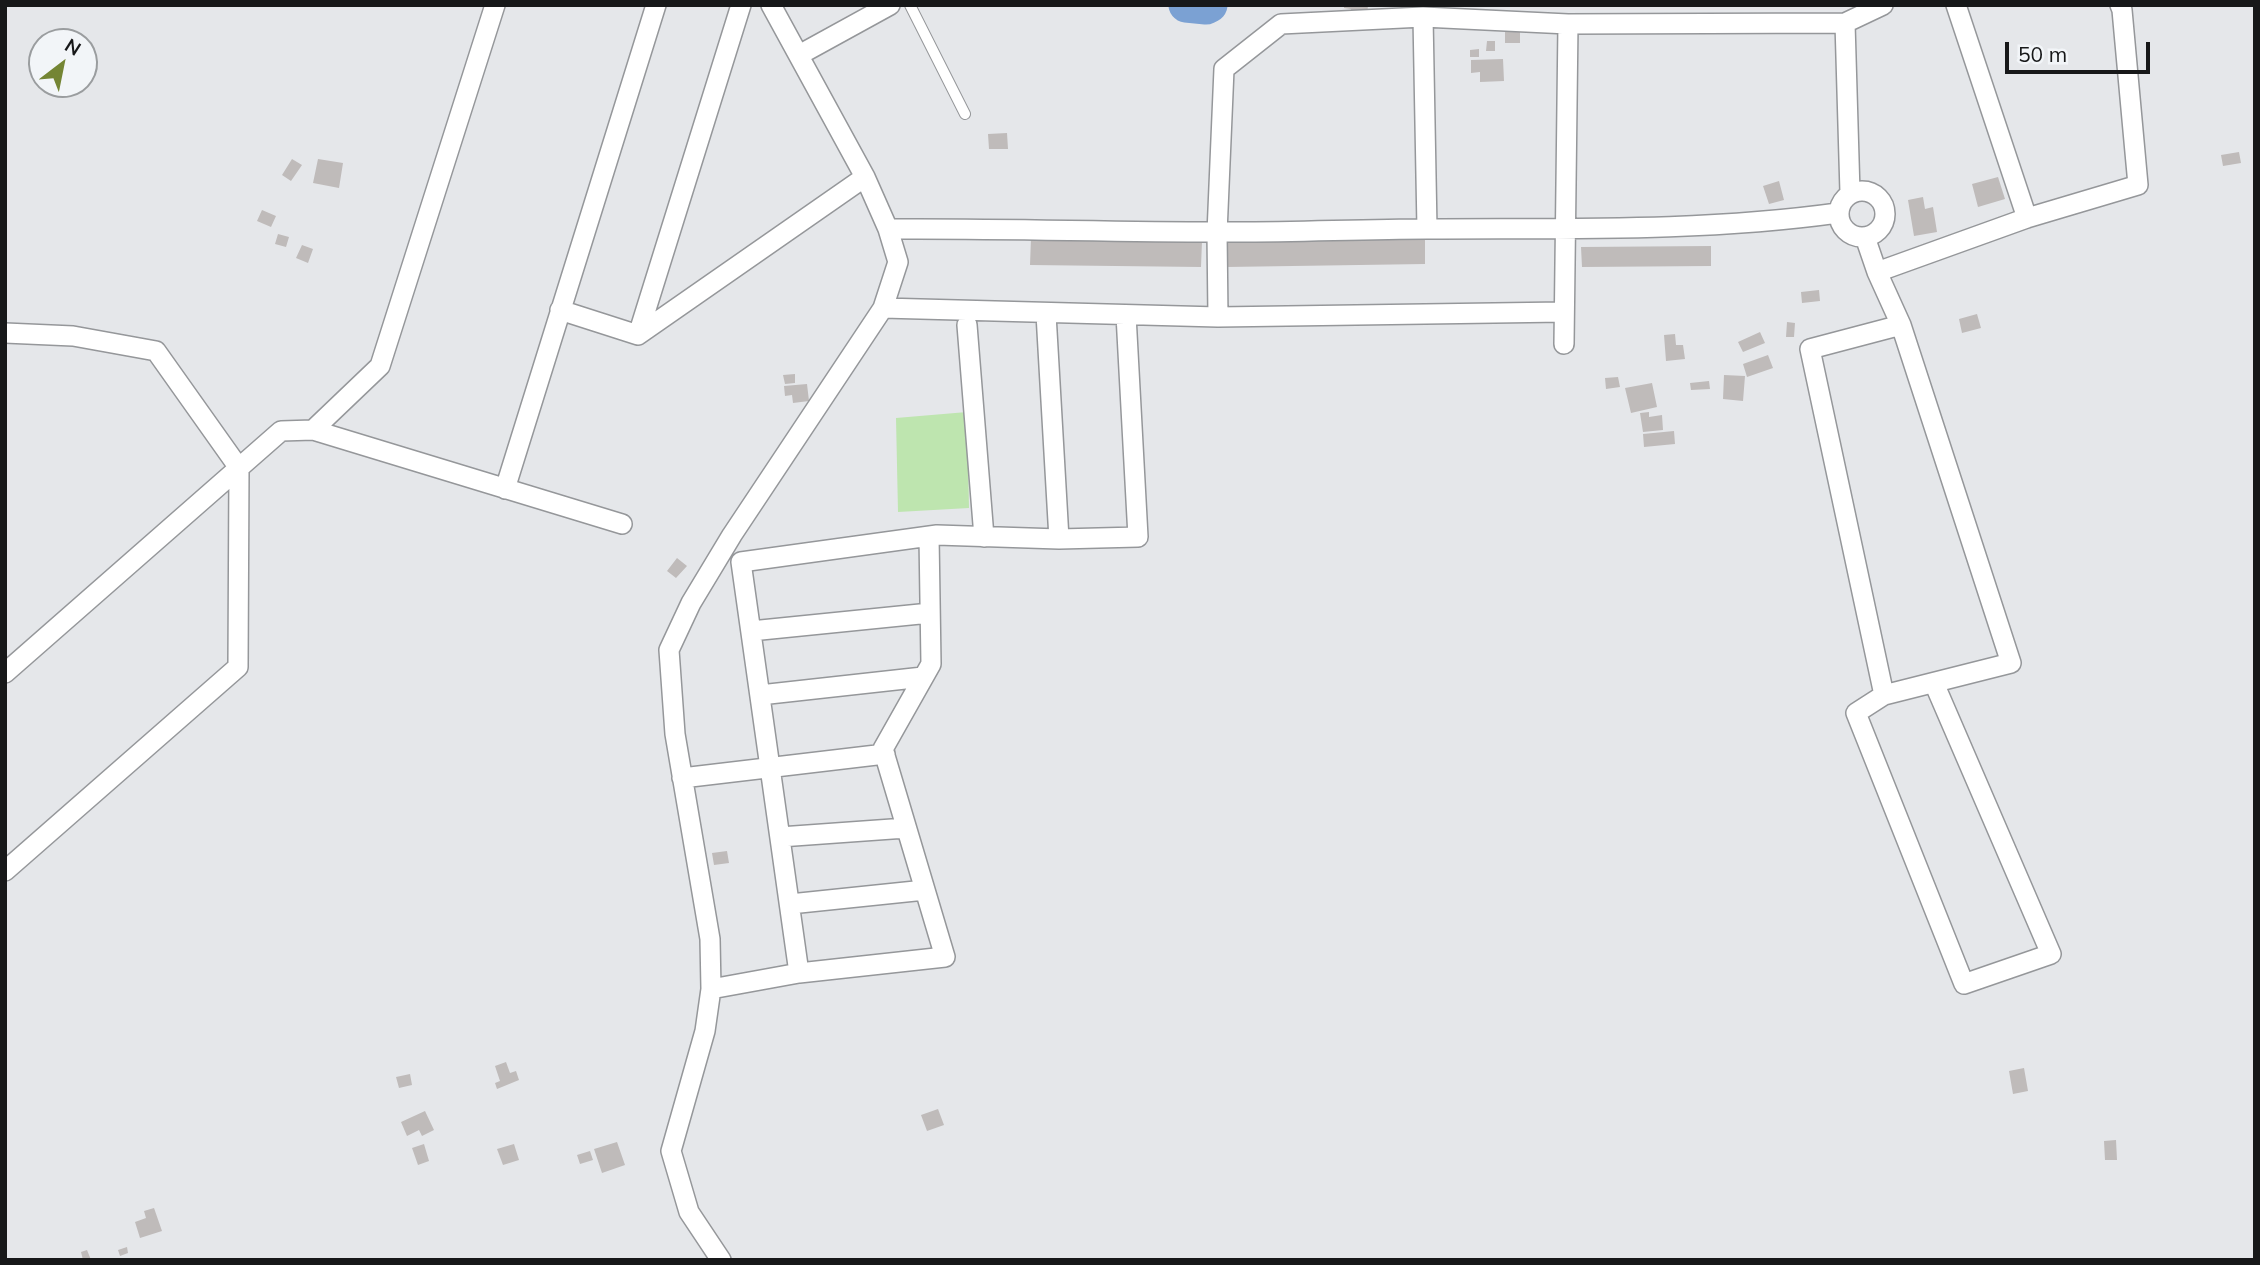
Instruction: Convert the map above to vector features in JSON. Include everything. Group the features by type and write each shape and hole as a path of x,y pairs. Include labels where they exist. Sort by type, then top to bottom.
{"street":[{"path":"313,430 380,366 495,5"},
{"path":"505,488 656,5"},
{"path":"638,335 741,5"},
{"path":"722,1260 689,1212 671,1151 705,1031 711,989 710,939 675,734 668,650 691,603 733,535 883,308 898,262 888,229 864,177 771,5"},
{"path":"799,55 890,5"},
{"path":"1218,317 1217,233 1224,69 1282,24 1423,17 1568,24 1845,23 1883,5"},
{"path":"1956,5 2027,218"},
{"path":"1877,272 2027,218 2138,185 2120,5"},
{"path":"1423,17 1427,229"},
{"path":"1845,23 1850,193 1840,205 1838,213 1843,228 1850,234 1866,237 1879,229 1885,214 1884,206 1873,194 1865,191 1850,193"},
{"path":"1563,344 1568,24"},
{"path":"638,335 864,177"},
{"path":"888,229 1021,228 1217,233 1566,229 1707,226 1770,222 1838,213"},
{"path":"1866,237 1877,272 1900,325 2011,663 1884,695 1856,713 1964,984 2051,954 1934,683"},
{"path":"883,308 1218,317 1563,312"},
{"path":"559,310 638,335"},
{"path":"1046,314 1059,539"},
{"path":"799,973 741,562 929,537 1138,537 1126,315"},
{"path":"967,325 984,537"},
{"path":"1884,695 1810,349 1900,325"},
{"path":"5,333 73,336 156,351 239,468 238,667 5,871"},
{"path":"5,673 281,431 313,430 622,524"},
{"path":"711,989 799,973 945,957 883,750 930,664 929,537"},
{"path":"751,631 930,613"},
{"path":"760,695 923,677"},
{"path":"682,778 885,754"},
{"path":"780,837 906,828"},
{"path":"790,904 925,890"}],"lane":[{"path":"910,5 965,114"}],"green space":[{"path":"967,412 969,508 898,512 896,418"}],"building":[{"path":"1344,5 1368,5 1367,17 1350,15 1351,9 1344,8"},
{"path":"1505,24 1520,24 1520,43 1505,43"},
{"path":"1487,41 1495,41 1495,51 1486,51"},
{"path":"1479,49 1479,57 1470,57 1470,50"},
{"path":"1503,59 1504,81 1480,82 1480,72 1471,73 1471,60"},
{"path":"1007,133 1008,149 989,149 988,134"},
{"path":"2239,152 2241,163 2223,166 2221,155"},
{"path":"292,159 302,165 291,181 282,175"},
{"path":"318,159 343,163 339,188 313,183"},
{"path":"1998,177 2005,199 1978,207 1972,184"},
{"path":"1779,181 1784,200 1769,204 1763,186"},
{"path":"1923,197 1925,209 1933,207 1937,232 1914,236 1908,200"},
{"path":"262,210 276,216 271,227 257,221"},
{"path":"278,234 289,237 286,247 275,244"},
{"path":"1425,237 1425,264 1226,267 1226,240"},
{"path":"1031,238 1202,241 1201,267 1030,265"},
{"path":"302,245 313,249 308,263 296,258"},
{"path":"1711,246 1711,266 1582,267 1581,247"},
{"path":"1819,290 1820,301 1802,303 1801,292"},
{"path":"1977,314 1981,328 1962,333 1959,319"},
{"path":"1787,322 1795,323 1794,337 1786,337"},
{"path":"1760,332 1765,343 1743,352 1738,342"},
{"path":"1675,334 1676,345 1683,345 1685,359 1666,361 1664,335"},
{"path":"1768,355 1773,368 1747,377 1743,364"},
{"path":"795,374 795,383 785,384 783,375"},
{"path":"1724,375 1745,376 1743,401 1723,399"},
{"path":"1618,377 1620,387 1606,389 1605,378"},
{"path":"1709,381 1710,389 1691,390 1690,383"},
{"path":"1652,383 1657,407 1631,413 1625,388"},
{"path":"807,384 809,401 793,403 792,395 785,396 784,386"},
{"path":"1649,412 1649,417 1662,415 1663,430 1643,432 1640,413"},
{"path":"1674,431 1675,444 1644,447 1643,434"},
{"path":"677,558 687,566 676,578 667,571"},
{"path":"727,851 729,863 714,865 712,853"},
{"path":"506,1062 510,1073 516,1071 519,1080 497,1089 495,1083 500,1081 495,1066"},
{"path":"2024,1068 2028,1091 2013,1094 2009,1071"},
{"path":"410,1074 412,1085 399,1088 396,1077"},
{"path":"938,1109 944,1125 927,1131 921,1115"},
{"path":"425,1111 434,1130 422,1136 419,1130 407,1136 401,1122"},
{"path":"2116,1140 2117,1160 2105,1160 2104,1141"},
{"path":"617,1142 625,1165 602,1173 594,1149"},
{"path":"424,1144 429,1161 418,1165 412,1148"},
{"path":"514,1144 519,1160 503,1165 497,1149"},
{"path":"590,1151 593,1160 580,1164 577,1155"},
{"path":"154,1208 162,1231 140,1238 135,1222 146,1218 144,1211"},
{"path":"127,1247 128,1253 120,1256 118,1250"},
{"path":"87,1250 91,1260 83,1260 81,1252"}],"waterway":[{"path":"1186,5 1210,5"}]}
